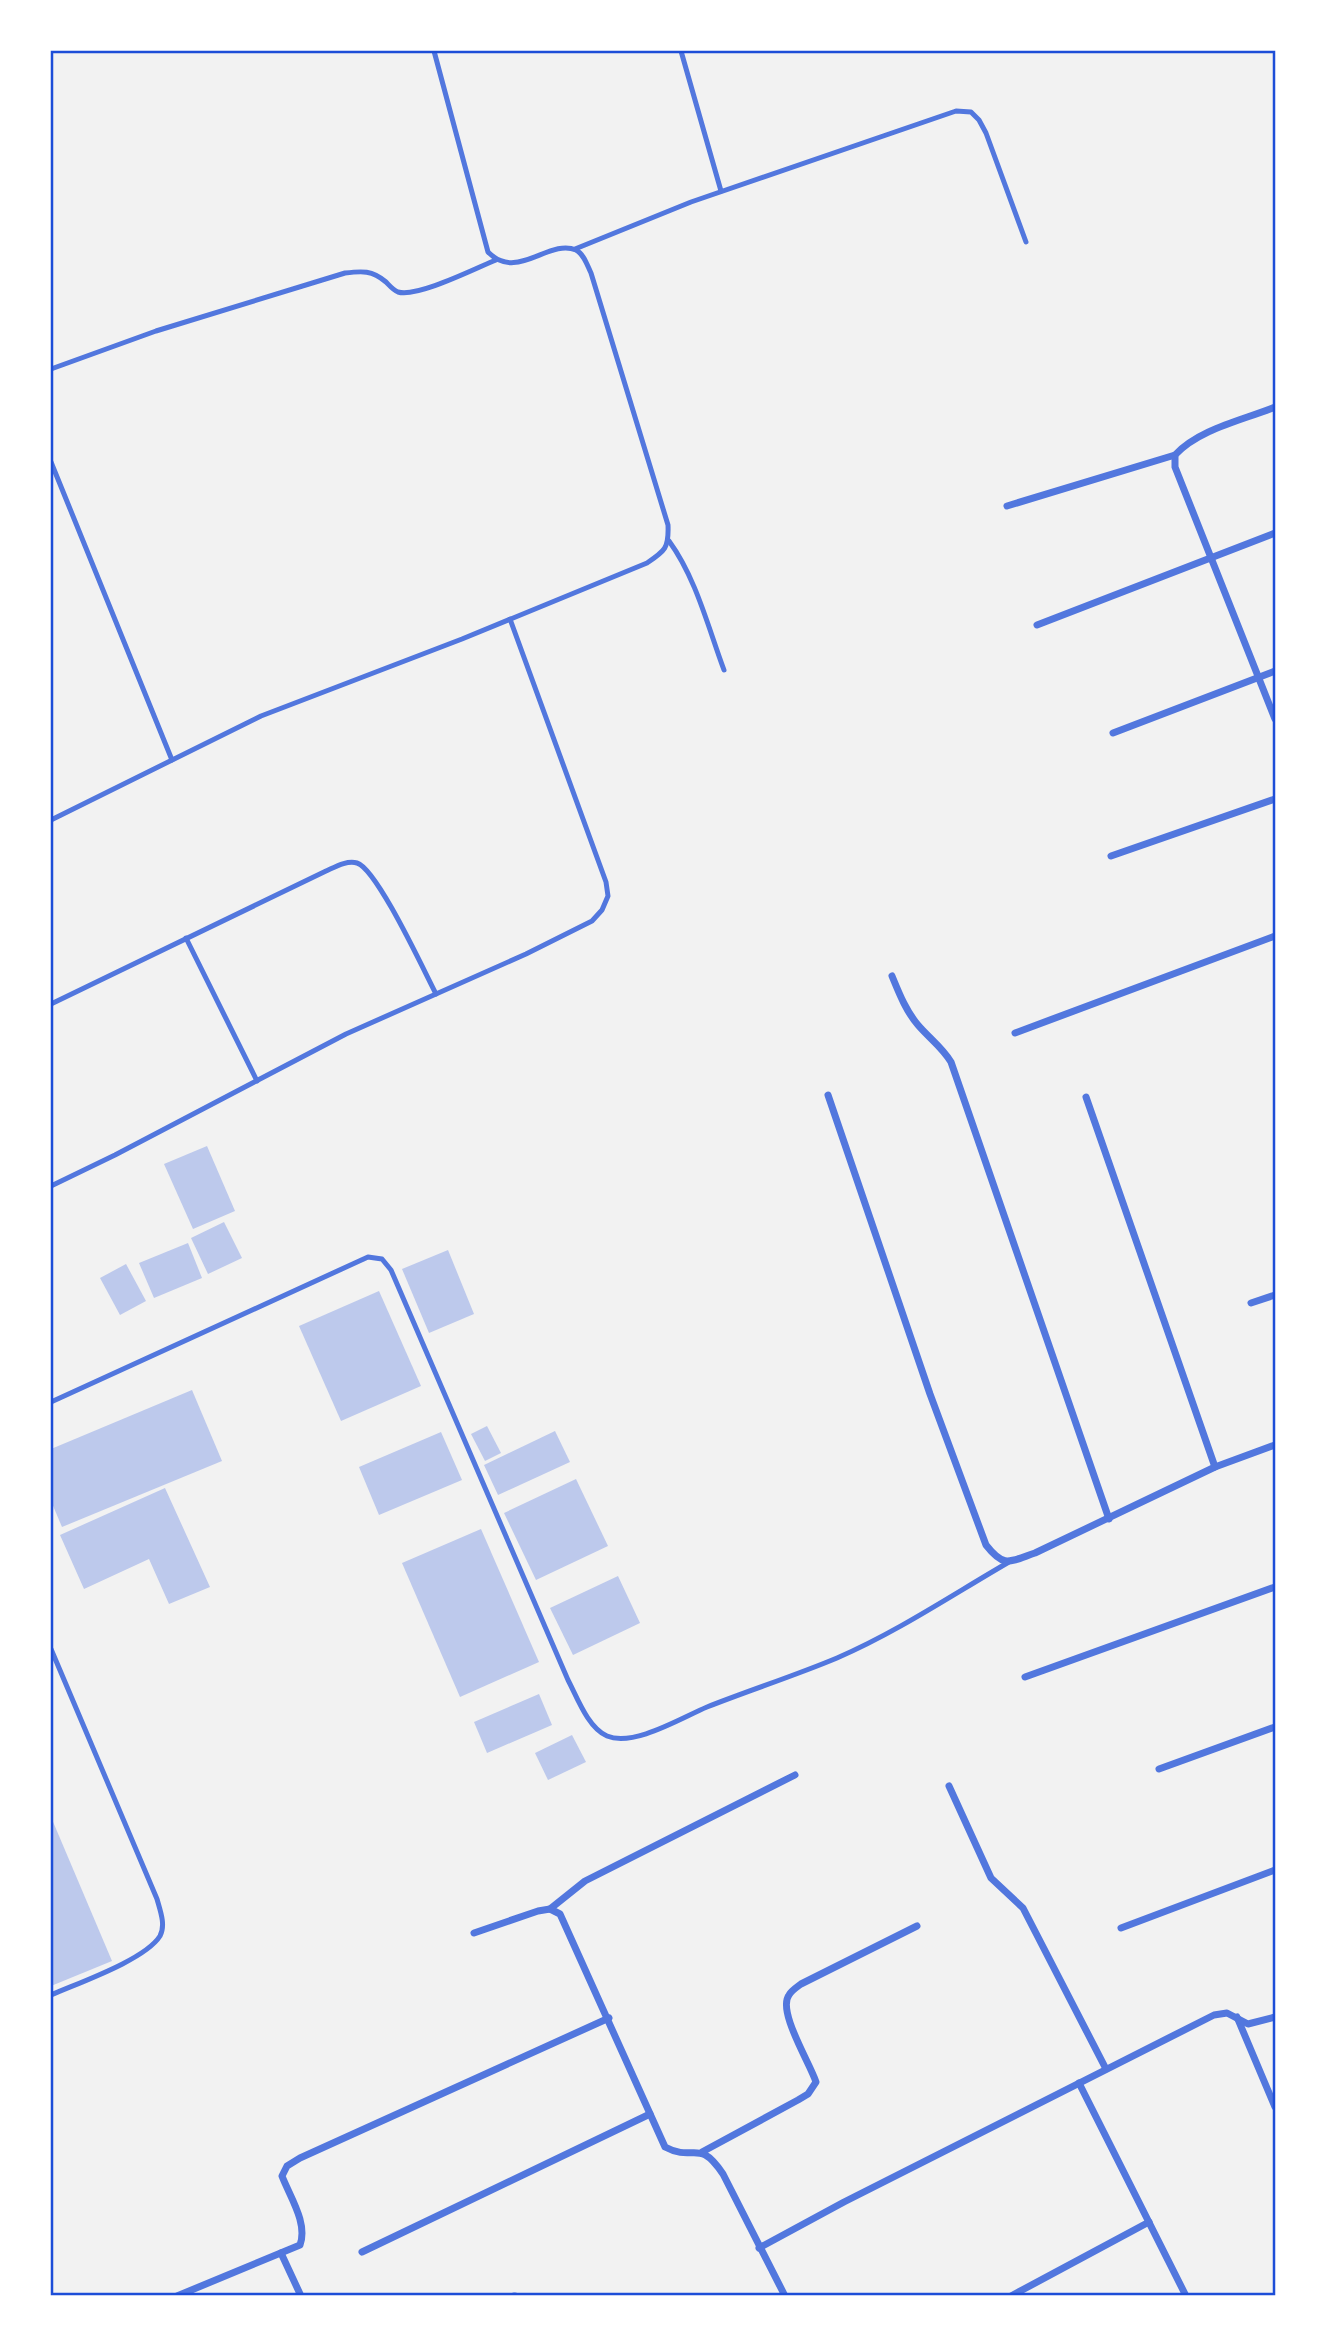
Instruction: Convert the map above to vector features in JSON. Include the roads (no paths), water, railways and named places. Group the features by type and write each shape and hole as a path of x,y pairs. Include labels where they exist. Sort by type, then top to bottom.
{"street":[{"path":"1007,506 1175,455 1184,445 1206,434 1275,407"},
{"path":"1175,455 1175,467 1275,719"},
{"path":"1037,625 1275,533"},
{"path":"1113,733 1275,671"},
{"path":"1111,856 1275,799"},
{"path":"1015,1033 1275,936"},
{"path":"892,976 916,1023 943,1049 951,1062 1109,1519"},
{"path":"828,1095 930,1394 986,1545 997,1559 1009,1562 1035,1553 1215,1467 1275,1445"},
{"path":"1086,1097 1215,1467"},
{"path":"1251,1303 1275,1295"},
{"path":"1025,1677 1275,1587"},
{"path":"1159,1769 1275,1727"},
{"path":"474,1933 550,1909 585,1881 796,1775"},
{"path":"949,1786 990,1878 1023,1908 1106,2069"},
{"path":"1121,1928 1275,1871"},
{"path":"550,1909 560,1914 567,1924 665,2147 676,2152 702,2152 808,2094 816,2082 790,2023 785,2007 787,1996 801,1984 917,1926"},
{"path":"759,2248 844,2202 1214,2015 1227,2013 1248,2024 1275,2017"},
{"path":"1237,2017 1275,2107"},
{"path":"177,2296 300,2245 302,2225 282,2176 287,2166 324,2146 609,2018"},
{"path":"1079,2083 1186,2296"},
{"path":"362,2252 650,2115"},
{"path":"702,2152 712,2158 723,2174 785,2296"},
{"path":"1012,2296 1149,2222"},
{"path":"281,2253 301,2296"}],"lane":[{"path":"434,51 482,235 488,252 496,260 510,264 561,249 575,249 721,191 956,111 971,112 986,133 1026,242"},
{"path":"681,51 721,191"},
{"path":"51,820 261,716 648,564 663,552 669,541 668,525 591,273 583,256 575,249"},
{"path":"51,369 156,331 345,273 364,271 375,274 396,292 409,293 432,287 496,260"},
{"path":"51,462 172,760"},
{"path":"669,541 688,574 724,670"},
{"path":"51,1186 346,1034 526,954 592,921 601,910 608,897 606,882 510,619"},
{"path":"51,1004 347,863 359,863 370,874 436,994"},
{"path":"186,938 257,1080"},
{"path":"51,1402 368,1257 382,1259 391,1270 568,1680 593,1724 606,1736 624,1739 642,1735 837,1658 903,1625 1009,1562"},
{"path":"51,1649 157,1899 163,1919 161,1934 150,1947 126,1962 51,1995"}]}
